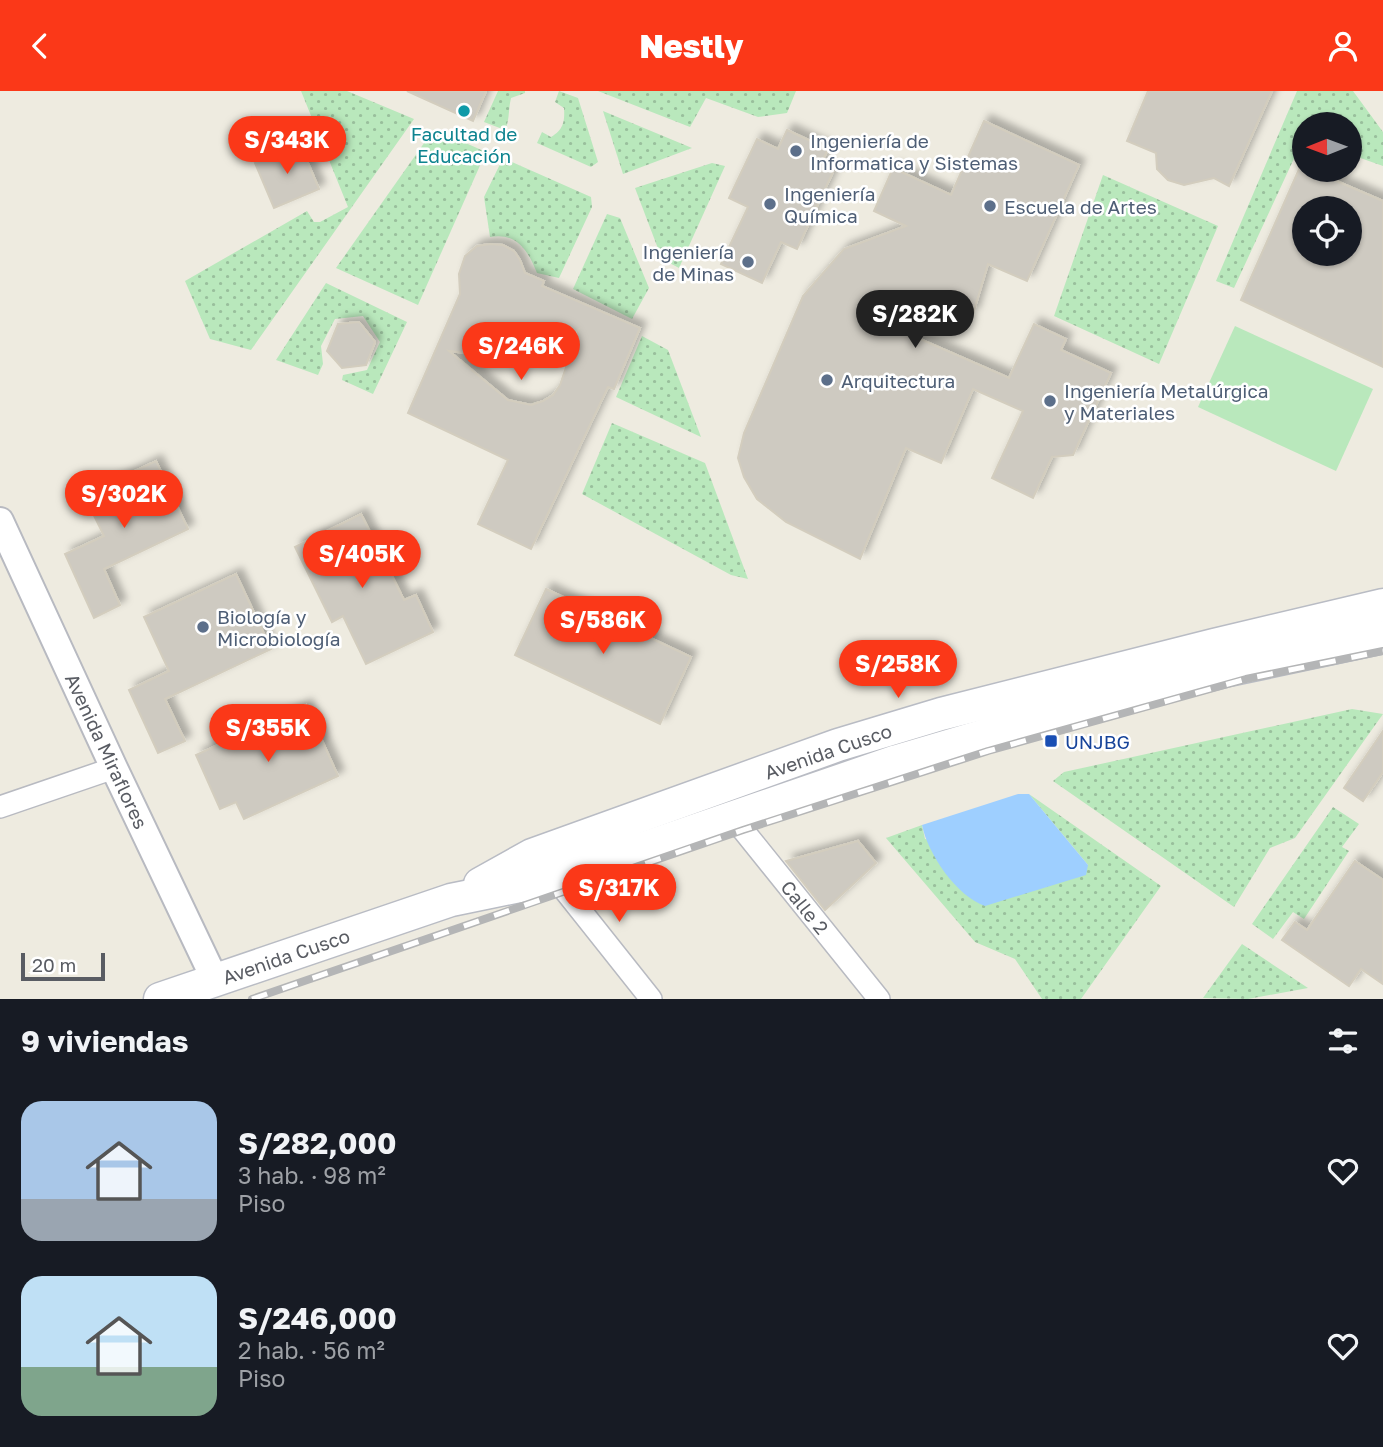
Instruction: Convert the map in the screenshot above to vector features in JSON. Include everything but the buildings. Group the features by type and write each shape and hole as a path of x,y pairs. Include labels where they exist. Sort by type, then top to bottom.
{"main road":[{"name":"Avenida Cusco","path":"452,900 532,855 838,745 941,714 1383,605"},
{"name":"Avenida Cusco","path":"160,999 452,900 554,879 897,761 1088,705 1224,671 1383,637"}],"street":[{"name":"Avenida Miraflores","path":"0,521 215,980"},
{"path":"0,807 114,768"},
{"name":"Calle 2","path":"729,818 743,830 879,999"},
{"path":"532,855 650,999"}],"green space":[{"path":"301,91 347,91 414,119 251,350 210,339 185,281 307,211 314,222 320,222 348,207"},
{"path":"498,91 525,91 511,98 505,130 484,122"},
{"path":"559,91 578,98 598,162 591,167 537,143 542,132 551,137 562,125 564,108 555,102"},
{"path":"598,91 796,91 787,113 758,117 706,98 690,127"},
{"path":"1297,91 1353,91 1383,132 1383,166 1362,159 1362,112 1292,112 1292,163 1234,288 1216,281"},
{"path":"603,111 692,148 623,174"},
{"path":"434,129 486,152 418,305 336,268"},
{"path":"503,158 591,197 592,207 559,278 537,273 530,257 514,240 499,236 490,237 484,197"},
{"path":"712,163 725,166 679,268 662,259 635,188"},
{"path":"1103,175 1218,226 1159,364 1054,316"},
{"path":"607,214 620,218 649,288 632,319 573,289"},
{"path":"326,283 407,322 373,394 342,380 343,375 367,370 380,342 363,316 335,319 321,346 323,364 318,375 276,360"},
{"path":"1235,326 1373,389 1336,471 1198,407"},
{"path":"642,336 668,350 701,437 616,397"},
{"path":"612,423 705,463 748,579 731,575 582,494"},
{"path":"1352,709 1383,714 1295,838 1270,848 1234,907 1053,781 1064,772"},
{"path":"1029,794 1161,886 1081,999 1042,999 1015,959 975,942 886,838 922,825 925,839 1088,865"},
{"path":"1333,807 1359,824 1342,847 1349,851 1304,919 1293,912 1273,939 1252,924"},
{"path":"1242,944 1308,988 1248,999 1203,998"}],"water":[{"path":"1018,794 1029,794 1088,865 1086,875 985,906 964,893 945,873 930,848 922,825"}],"railway":[{"path":"252,999 743,830 988,751 1246,679 1383,651"}],"place":[{"name":"Facultad de Educación","path":"464,111"},
{"name":"Ingeniería de Informatica y Sistemas","path":"796,151"},
{"name":"Ingeniería Química","path":"770,204"},
{"name":"Escuela de Artes","path":"990,206"},
{"name":"Ingeniería de Minas","path":"748,262"},
{"name":"Arquitectura","path":"827,380"},
{"name":"Ingeniería Metalúrgica y Materiales","path":"1050,401"},
{"name":"Biología y Microbiología","path":"203,627"},
{"name":"UNJBG","path":"1051,741"}]}
